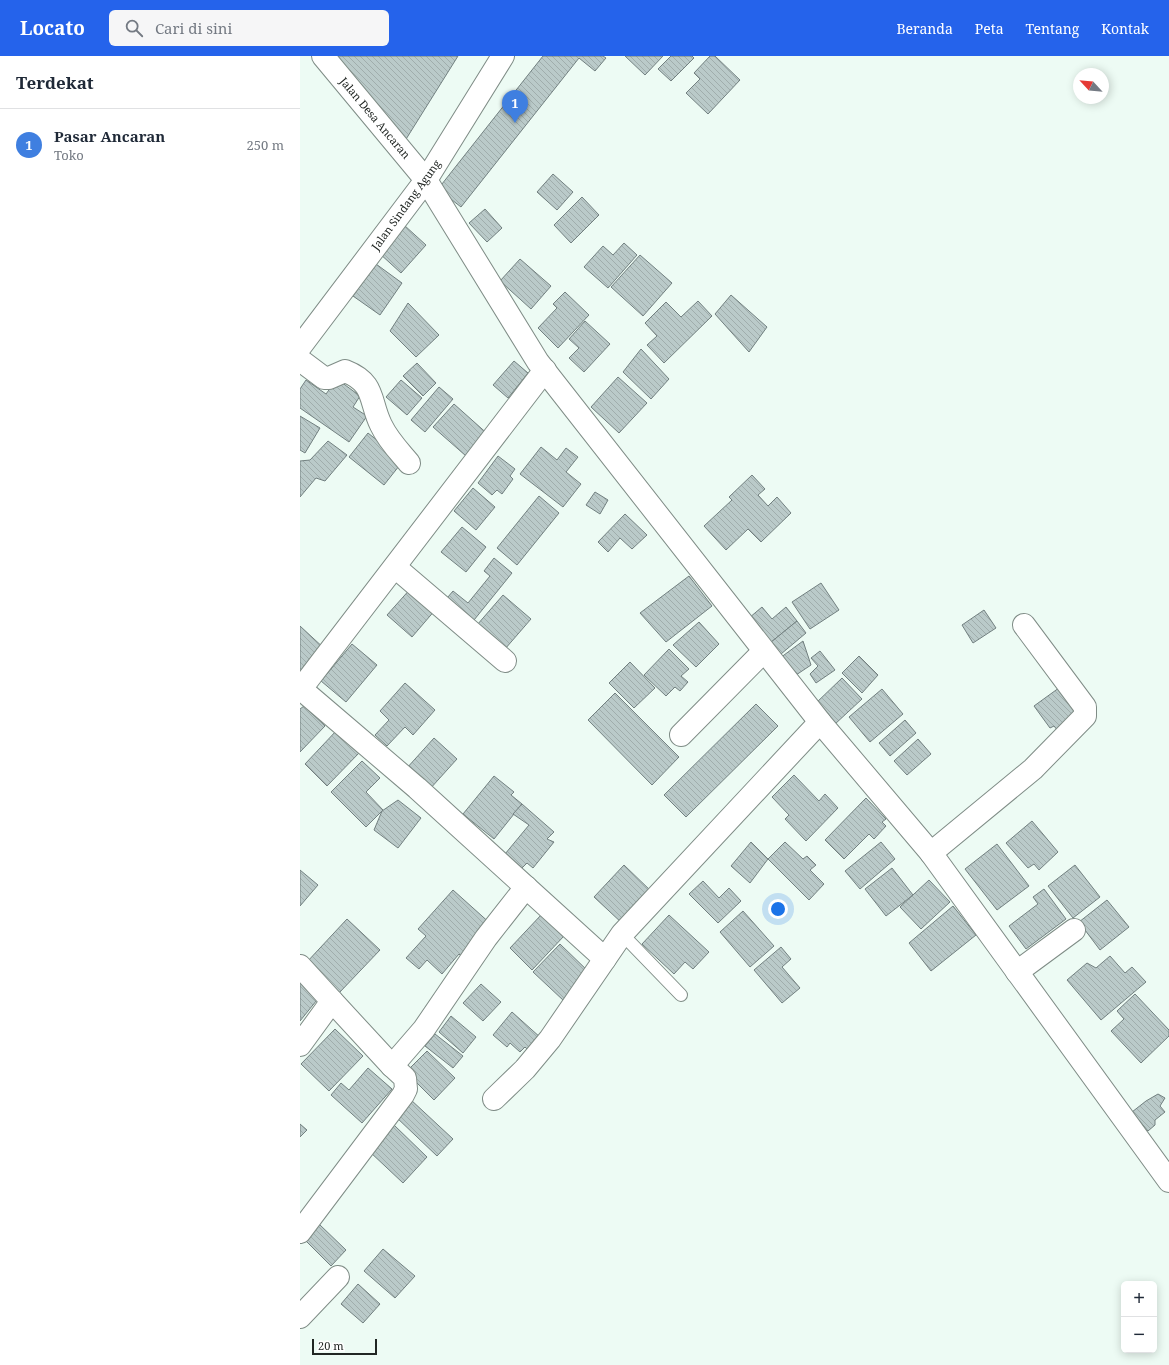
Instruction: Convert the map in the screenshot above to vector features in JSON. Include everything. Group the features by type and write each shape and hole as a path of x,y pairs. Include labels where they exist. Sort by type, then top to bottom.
{"street":[{"name":"Jalan Desa Ancaran","path":"323,56 426,180 545,370 820,722 931,853 1169,1181"},
{"name":"Jalan Sindang Agung","path":"300,347 426,180 503,56"},
{"path":"300,360 324,378 329,378 345,371 352,374 367,386 371,393 381,426 387,436 409,463"},
{"path":"545,370 300,690 417,788 605,959"},
{"path":"395,567 505,661"},
{"path":"931,853 1032,769 1085,716 1085,707 1024,625"},
{"path":"681,735 764,651"},
{"path":"494,1099 525,1069 550,1039 622,934 820,722"},
{"path":"392,1066 424,1028 486,938 526,888"},
{"path":"1017,972 1074,930"},
{"path":"300,966 392,1066 405,1078 406,1089 300,1232"},
{"path":"300,1046 332,1001"},
{"path":"300,1317 338,1277"}],"lane":[{"path":"622,934 681,995"}],"building":[{"path":"334,56 458,56 403,144"},
{"path":"543,56 603,56 606,58 595,71 579,58 461,207 438,189"},
{"path":"625,56 663,56 645,75"},
{"path":"671,56 692,56 694,58 671,81 658,69"},
{"path":"710,56 715,56 740,80 708,114 686,93 700,79 694,73"},
{"path":"553,174 573,192 557,210 537,192"},
{"path":"582,197 599,215 571,243 554,225"},
{"path":"485,209 502,228 487,242 469,223"},
{"path":"404,225 426,245 401,273 379,253"},
{"path":"624,243 637,255 608,288 584,267 603,246 613,255"},
{"path":"640,255 672,283 643,316 611,287"},
{"path":"520,259 551,286 531,309 500,281"},
{"path":"376,264 402,283 380,315 353,296"},
{"path":"565,292 589,315 558,348 538,328 557,308 553,304"},
{"path":"731,295 767,327 749,352 715,314"},
{"path":"698,301 712,316 664,363 647,345 657,336 645,323 666,302 681,317"},
{"path":"408,303 439,335 416,357 390,331"},
{"path":"585,321 610,344 584,372 569,358 579,348 569,339"},
{"path":"641,349 669,379 651,399 623,372"},
{"path":"514,361 528,373 508,398 493,385"},
{"path":"417,363 436,383 423,396 403,376"},
{"path":"618,377 647,403 619,433 591,407"},
{"path":"337,379 360,396 353,407 367,416 349,442 300,408 300,389 306,380 326,394"},
{"path":"401,380 422,398 407,415 386,397"},
{"path":"439,387 453,399 425,432 411,420"},
{"path":"454,404 491,437 466,456 433,427"},
{"path":"300,416 320,428 305,453 300,450"},
{"path":"368,433 403,461 384,485 349,457"},
{"path":"328,441 347,455 325,481 316,478 300,497 300,461 310,460"},
{"path":"541,447 557,460 566,448 578,457 566,472 581,484 563,507 520,474"},
{"path":"498,456 515,469 510,476 513,479 502,494 497,490 492,495 478,483"},
{"path":"752,475 765,489 758,495 768,506 777,497 791,513 761,542 748,529 726,550 704,526 732,500 729,497"},
{"path":"473,488 495,507 476,530 454,511"},
{"path":"595,492 608,500 600,514 586,505"},
{"path":"539,496 559,513 517,565 497,548"},
{"path":"625,514 647,535 632,549 620,538 608,552 598,542"},
{"path":"462,527 486,547 466,572 441,552"},
{"path":"494,558 512,573 470,625 442,604 453,591 468,603 490,576 484,571"},
{"path":"689,576 712,606 666,642 640,613"},
{"path":"821,583 839,610 810,629 792,602"},
{"path":"412,587 436,609 412,637 387,615"},
{"path":"503,595 531,619 505,649 477,625"},
{"path":"762,607 772,619 786,607 797,621 770,643 749,618"},
{"path":"984,610 996,628 973,643 962,625"},
{"path":"797,621 806,633 781,654 770,643"},
{"path":"699,622 719,644 696,667 673,645"},
{"path":"300,626 326,650 306,676 300,671"},
{"path":"803,641 811,665 793,677 780,658"},
{"path":"352,644 377,665 346,702 321,681"},
{"path":"669,649 689,669 681,676 688,682 680,691 675,687 666,696 644,675"},
{"path":"820,651 835,670 816,683 810,674 818,666 811,658"},
{"path":"859,656 878,675 862,693 842,673"},
{"path":"630,662 655,688 634,708 609,683"},
{"path":"842,678 862,699 834,725 815,704"},
{"path":"405,683 435,710 413,735 405,727 387,746 375,735 389,720 380,711"},
{"path":"1063,685 1083,712 1058,731 1054,726 1050,728 1034,706"},
{"path":"882,689 903,714 870,742 849,717"},
{"path":"615,693 679,757 652,785 588,720"},
{"path":"756,704 778,726 686,817 664,795"},
{"path":"304,706 325,726 300,752 300,709"},
{"path":"905,720 916,733 890,756 879,743"},
{"path":"337,730 360,752 327,786 305,764"},
{"path":"434,738 457,759 429,790 406,769"},
{"path":"918,739 931,754 907,775 894,761"},
{"path":"362,761 380,778 366,792 383,810 366,827 331,792"},
{"path":"794,775 819,801 825,794 838,808 806,841 785,819 789,815 772,797"},
{"path":"494,776 514,792 511,795 522,804 494,839 463,814"},
{"path":"866,798 886,819 882,822 886,826 874,839 869,834 844,859 825,840"},
{"path":"398,800 421,818 398,848 374,830 382,811"},
{"path":"522,804 554,832 547,839 554,842 533,868 527,863 522,868 505,854 529,825 513,814"},
{"path":"1032,821 1058,852 1039,870 1034,864 1028,868 1006,843"},
{"path":"751,842 768,859 750,883 731,866"},
{"path":"785,842 803,859 807,856 816,865 810,870 824,884 809,900 768,859"},
{"path":"881,842 895,859 860,889 845,871"},
{"path":"997,844 1029,886 997,910 965,869"},
{"path":"624,865 652,892 623,924 594,897"},
{"path":"1075,865 1100,897 1073,918 1048,886"},
{"path":"892,868 913,895 886,916 865,889"},
{"path":"300,870 318,885 300,906"},
{"path":"929,880 950,902 921,929 900,907"},
{"path":"703,881 719,898 729,888 741,901 718,923 689,894"},
{"path":"1044,889 1066,919 1026,949 1009,926 1038,904 1033,897"},
{"path":"453,890 492,925 463,958 459,954 442,974 427,960 419,969 406,958 426,936 418,929"},
{"path":"1107,900 1129,927 1100,950 1079,922"},
{"path":"953,906 976,935 931,971 909,943"},
{"path":"743,911 774,946 750,967 720,932"},
{"path":"542,914 564,936 532,970 510,948"},
{"path":"669,915 709,952 693,969 685,962 674,974 642,944"},
{"path":"347,919 380,950 339,993 306,963"},
{"path":"560,944 590,973 564,1001 533,972"},
{"path":"781,947 791,959 782,967 800,988 782,1003 754,970"},
{"path":"1110,956 1125,973 1132,967 1146,982 1101,1020 1067,980 1087,963 1096,968"},
{"path":"300,978 321,995 300,1021"},
{"path":"481,984 501,1002 483,1021 463,1003"},
{"path":"1135,994 1169,1030 1169,1036 1141,1063 1111,1031 1124,1019 1117,1011"},
{"path":"512,1012 541,1038 529,1051 525,1047 520,1052 510,1043 507,1047 493,1035"},
{"path":"451,1016 476,1037 463,1053 439,1032"},
{"path":"335,1029 363,1056 329,1091 301,1064"},
{"path":"435,1034 463,1056 453,1068 425,1046"},
{"path":"427,1051 455,1078 434,1100 406,1072"},
{"path":"368,1068 392,1089 362,1123 331,1095 341,1083 349,1090"},
{"path":"1158,1094 1165,1098 1160,1106 1165,1112 1155,1120 1155,1125 1148,1131 1132,1112"},
{"path":"410,1099 453,1139 437,1156 395,1116"},
{"path":"300,1124 307,1130 300,1137"},
{"path":"394,1125 427,1157 403,1183 369,1151"},
{"path":"319,1224 346,1250 331,1266 304,1239"},
{"path":"383,1249 415,1276 395,1298 364,1271"},
{"path":"358,1284 380,1304 363,1323 341,1304"}],"place":[{"name":"Pasar Ancaran","path":"515,123"}]}
